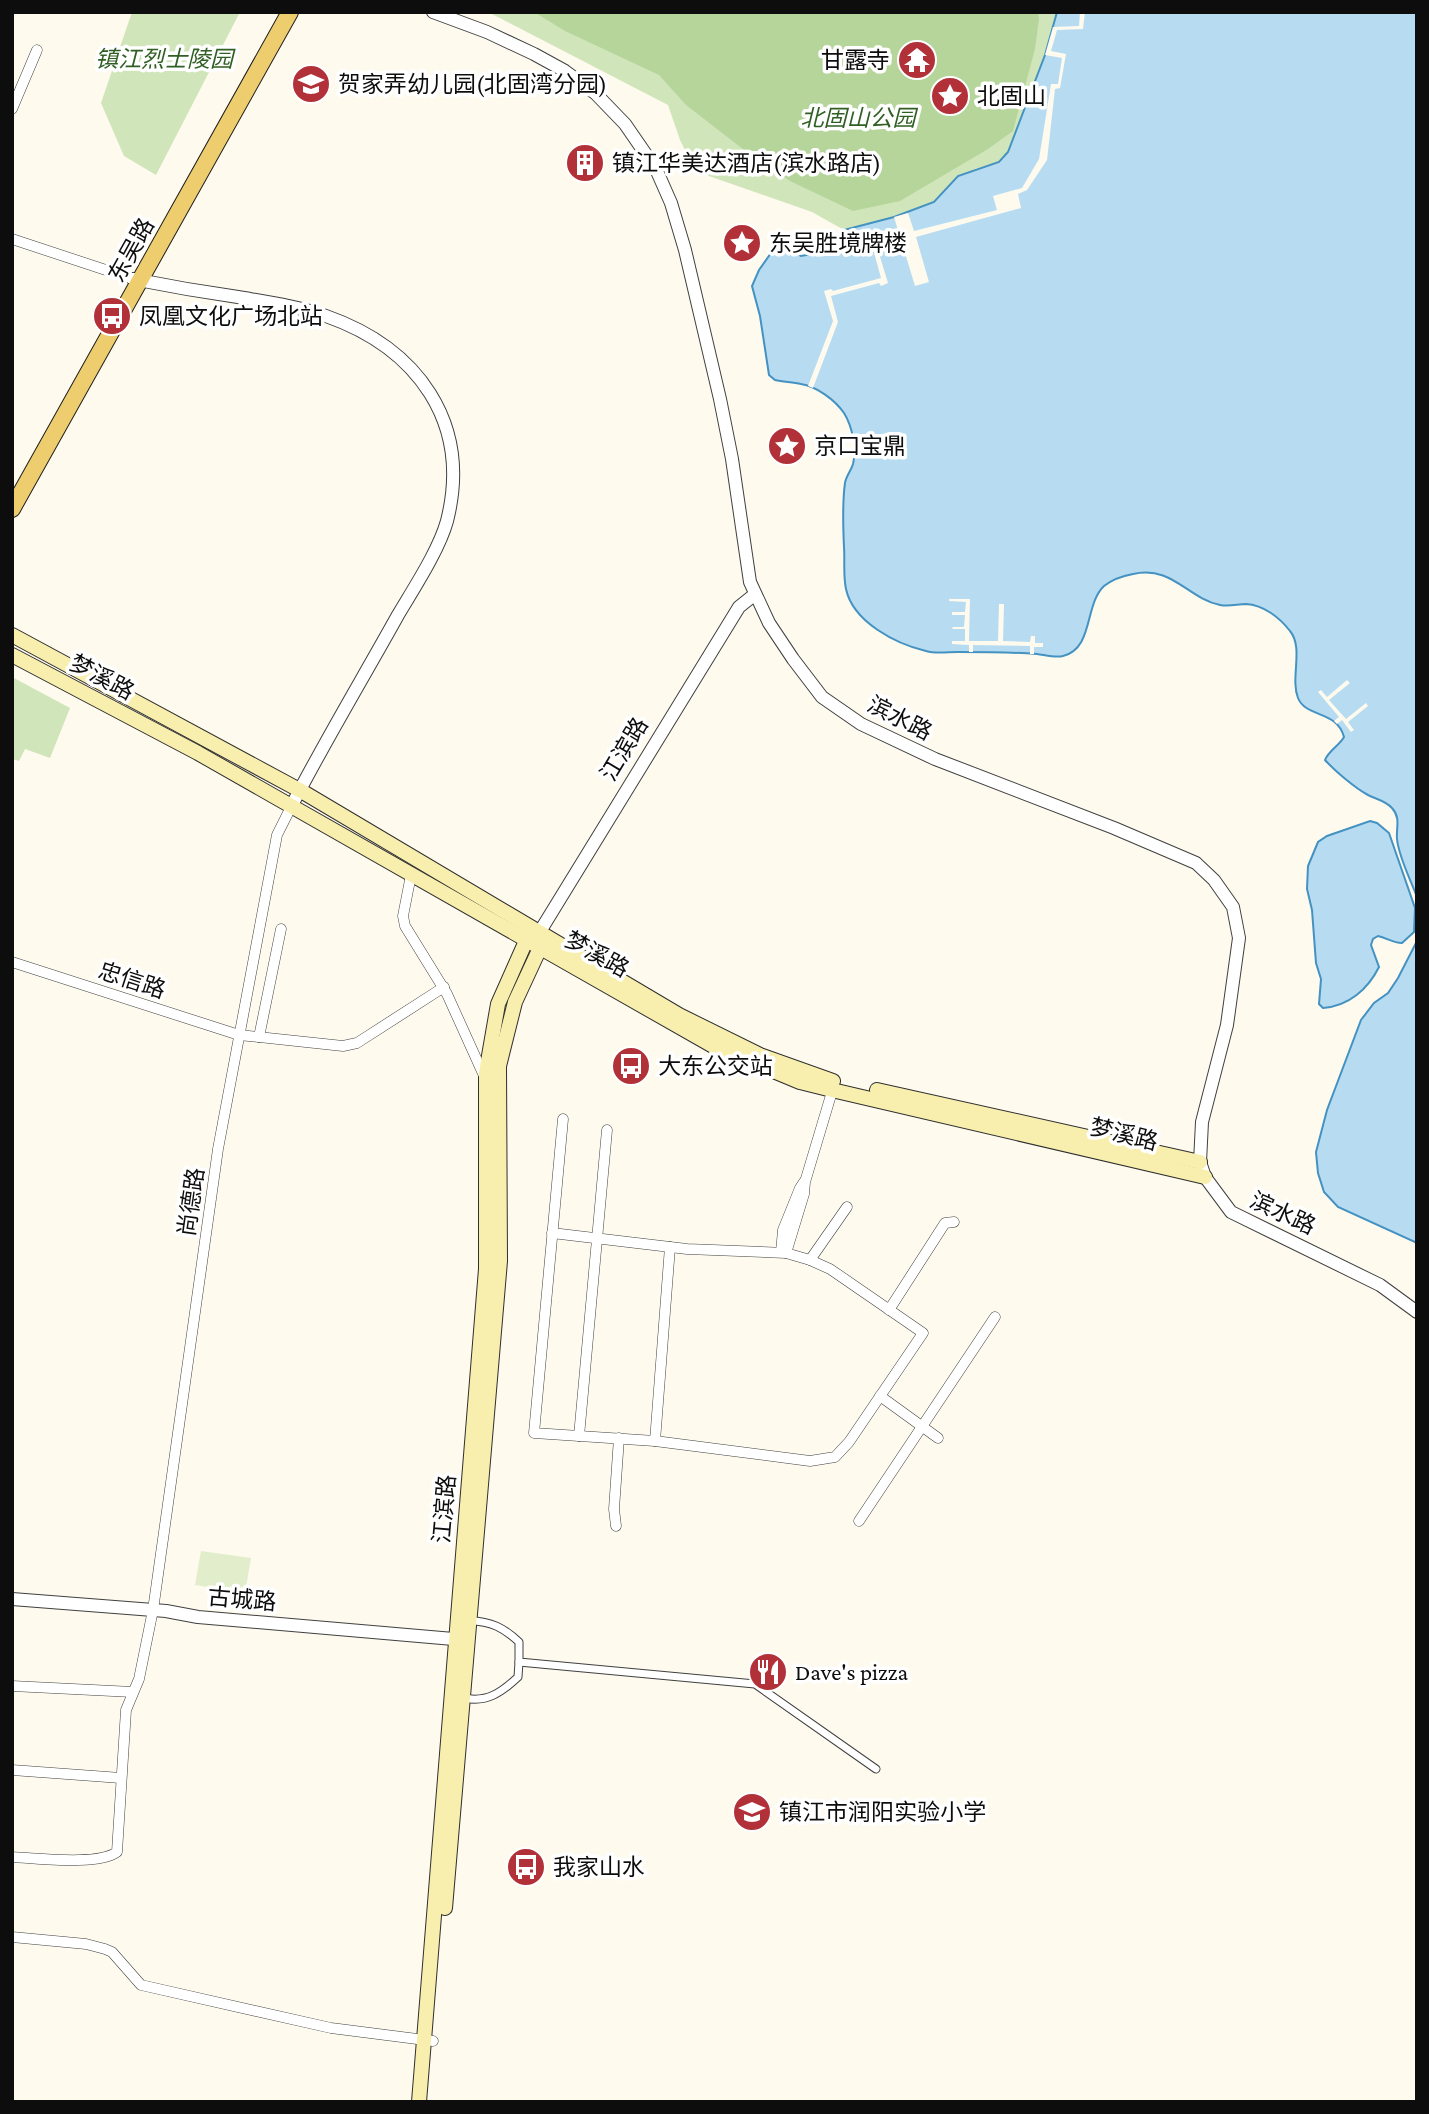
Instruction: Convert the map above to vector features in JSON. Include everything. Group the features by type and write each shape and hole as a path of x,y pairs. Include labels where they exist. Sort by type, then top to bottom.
{"main road":[{"name":"东吴路","path":"12,509 282,12"},
{"name":"东吴路","path":"12,494 290,12"},
{"name":"梦溪路","path":"12,635 299,790 539,933 717,1034 760,1055 833,1086 1205,1178"},
{"name":"梦溪路","path":"12,655 198,752 713,1046 800,1082 833,1086 1200,1162"},
{"name":"江滨路","path":"419,2102 429,2041 464,1698 462,1640 470,1621 500,1261 499,1066 515,1002 540,948 539,933 526,941 498,1003 486,1080 486,1269 462,1640 429,2041 428,2102"}],"street":[{"name":"滨水路","path":"433,12 487,32 565,71 596,94 625,124 656,169 671,202 685,250 717,388 732,459 750,582 769,623 793,659 822,697 861,724 923,754 1196,863 1214,880 1233,907 1239,938 1227,1025 1202,1122 1200,1162 1205,1178 1231,1212 1380,1285 1417,1312"},
{"path":"12,109 37,50"},
{"path":"12,239 136,280 286,305 327,316 379,340 400,356 428,386 448,431 454,475 446,522 425,568 292,805"},
{"name":"江滨路","path":"539,933 739,607 754,595"},
{"name":"尚德路","path":"12,1857 109,1858 117,1852 127,1710 139,1679 153,1610 218,1149 277,835 292,805"},
{"path":"411,875 403,916 405,926 444,988 486,1080"},
{"path":"259,1037 281,929"},
{"name":"忠信路","path":"12,962 239,1035 344,1046 357,1043 444,988"},
{"path":"783,1252 783,1230 804,1182 833,1086"},
{"path":"552,1233 670,1247 783,1252 810,1259 830,1269 923,1333 849,1442 835,1457 810,1461 654,1441 534,1433 552,1233 563,1119"},
{"path":"579,1436 607,1130"},
{"path":"810,1259 847,1207"},
{"path":"889,1310 945,1223 954,1222"},
{"path":"654,1441 670,1247"},
{"path":"859,1521 995,1317"},
{"path":"880,1396 938,1437"},
{"path":"616,1526 614,1509 619,1438"},
{"name":"古城路","path":"12,1599 462,1640"},
{"path":"464,1698 473,1700 500,1693 518,1677 519,1643 507,1631 488,1621 470,1621"},
{"path":"519,1662 755,1684 876,1769"},
{"path":"12,1686 133,1692"},
{"path":"12,1770 121,1778"},
{"path":"12,1937 86,1944 105,1949 112,1952 141,1985 331,2028 429,2041"}],"green space":[{"name":"镇江烈士陵园","path":"132,12 240,12 156,175 124,156 101,103"},
{"name":"北固山","path":"488,12 1057,12 1045,55 1008,152 999,162 975,169 946,188 934,202 894,217 844,230 812,212 706,175 690,160 668,105"},
{"name":"北固山","path":"534,12 1038,12 1039,19 1035,49 1013,131 988,149 900,201 853,211 790,181 748,153 686,105 659,75 565,31"},
{"path":"12,677 70,708 50,758 25,749 19,761 12,759"},
{"path":"201,1551 251,1558 245,1593 195,1585"}],"water":[{"path":"1057,12 1417,12 1417,897 1400,853 1395,812 1387,804 1357,788 1325,760 1344,737 1335,722 1308,709 1298,698 1294,638 1271,613 1253,605 1223,606 1208,601 1158,574 1147,572 1129,575 1104,586 1098,594 1080,644 1073,651 1057,657 1017,653 938,653 914,648 877,630 857,612 850,601 845,579 843,499 846,478 854,458 854,444 847,418 825,394 807,385 775,380 769,375 760,316 752,286 771,253 780,248 801,256 845,248 844,230 894,217 934,202 958,176 999,162 1008,152 1045,55"},
{"path":"1370,821 1389,833 1415,908 1414,932 1402,943 1378,936 1373,939 1371,945 1379,967 1369,982 1349,1000 1323,1008 1319,1004 1321,979 1316,963 1312,910 1307,889 1308,866 1318,842 1327,836"},
{"path":"1417,941 1417,1243 1338,1207 1324,1192 1318,1173 1316,1152 1327,1110 1361,1020 1374,1003 1388,993"}],"pier":[{"path":"1080,12 1085,12 1083,29 1057,30 1051,51 1066,54 1060,88 1055,89 1047,160 1027,190 1018,194 1021,208 916,237 929,282 915,286 902,243 877,247 888,283 831,296 838,322 813,388 808,386 833,321 824,291 881,278 872,245 900,237 894,217 908,213 914,231 997,210 993,196 1022,188 1039,159 1051,84 1058,84 1062,58 1045,55 1053,27 1079,26"},
{"path":"949,599 970,599 969,641 998,641 999,604 1004,604 1003,641 1030,642 1031,636 1035,636 1035,643 1043,643 1043,647 1034,647 1034,654 1030,654 1030,646 973,645 973,652 969,652 969,645 952,644 952,641 965,641 965,629 952,629 964,627 965,615 952,615 952,612 965,612 966,602"},
{"path":"1347,680 1350,683 1329,700 1346,719 1366,703 1368,706 1348,722 1354,730 1351,732 1342,720 1337,724 1334,721 1339,717 1318,692 1321,690 1327,697"}],"place":[{"name":"甘露寺","path":"917,60"},
{"name":"贺家弄幼儿园(北固湾分园)","path":"311,84"},
{"name":"北固山","path":"950,96"},
{"name":"镇江华美达酒店(滨水路店)","path":"585,163"},
{"name":"东吴胜境牌楼","path":"742,243"},
{"name":"凤凰文化广场北站","path":"112,316"},
{"name":"京口宝鼎","path":"787,446"},
{"name":"大东公交站","path":"631,1066"},
{"name":"Dave's pizza","path":"768,1672"},
{"name":"镇江市润阳实验小学","path":"752,1812"},
{"name":"我家山水","path":"526,1867"}],"park label":[{"name":"北固山公园","path":"858,118"}]}
